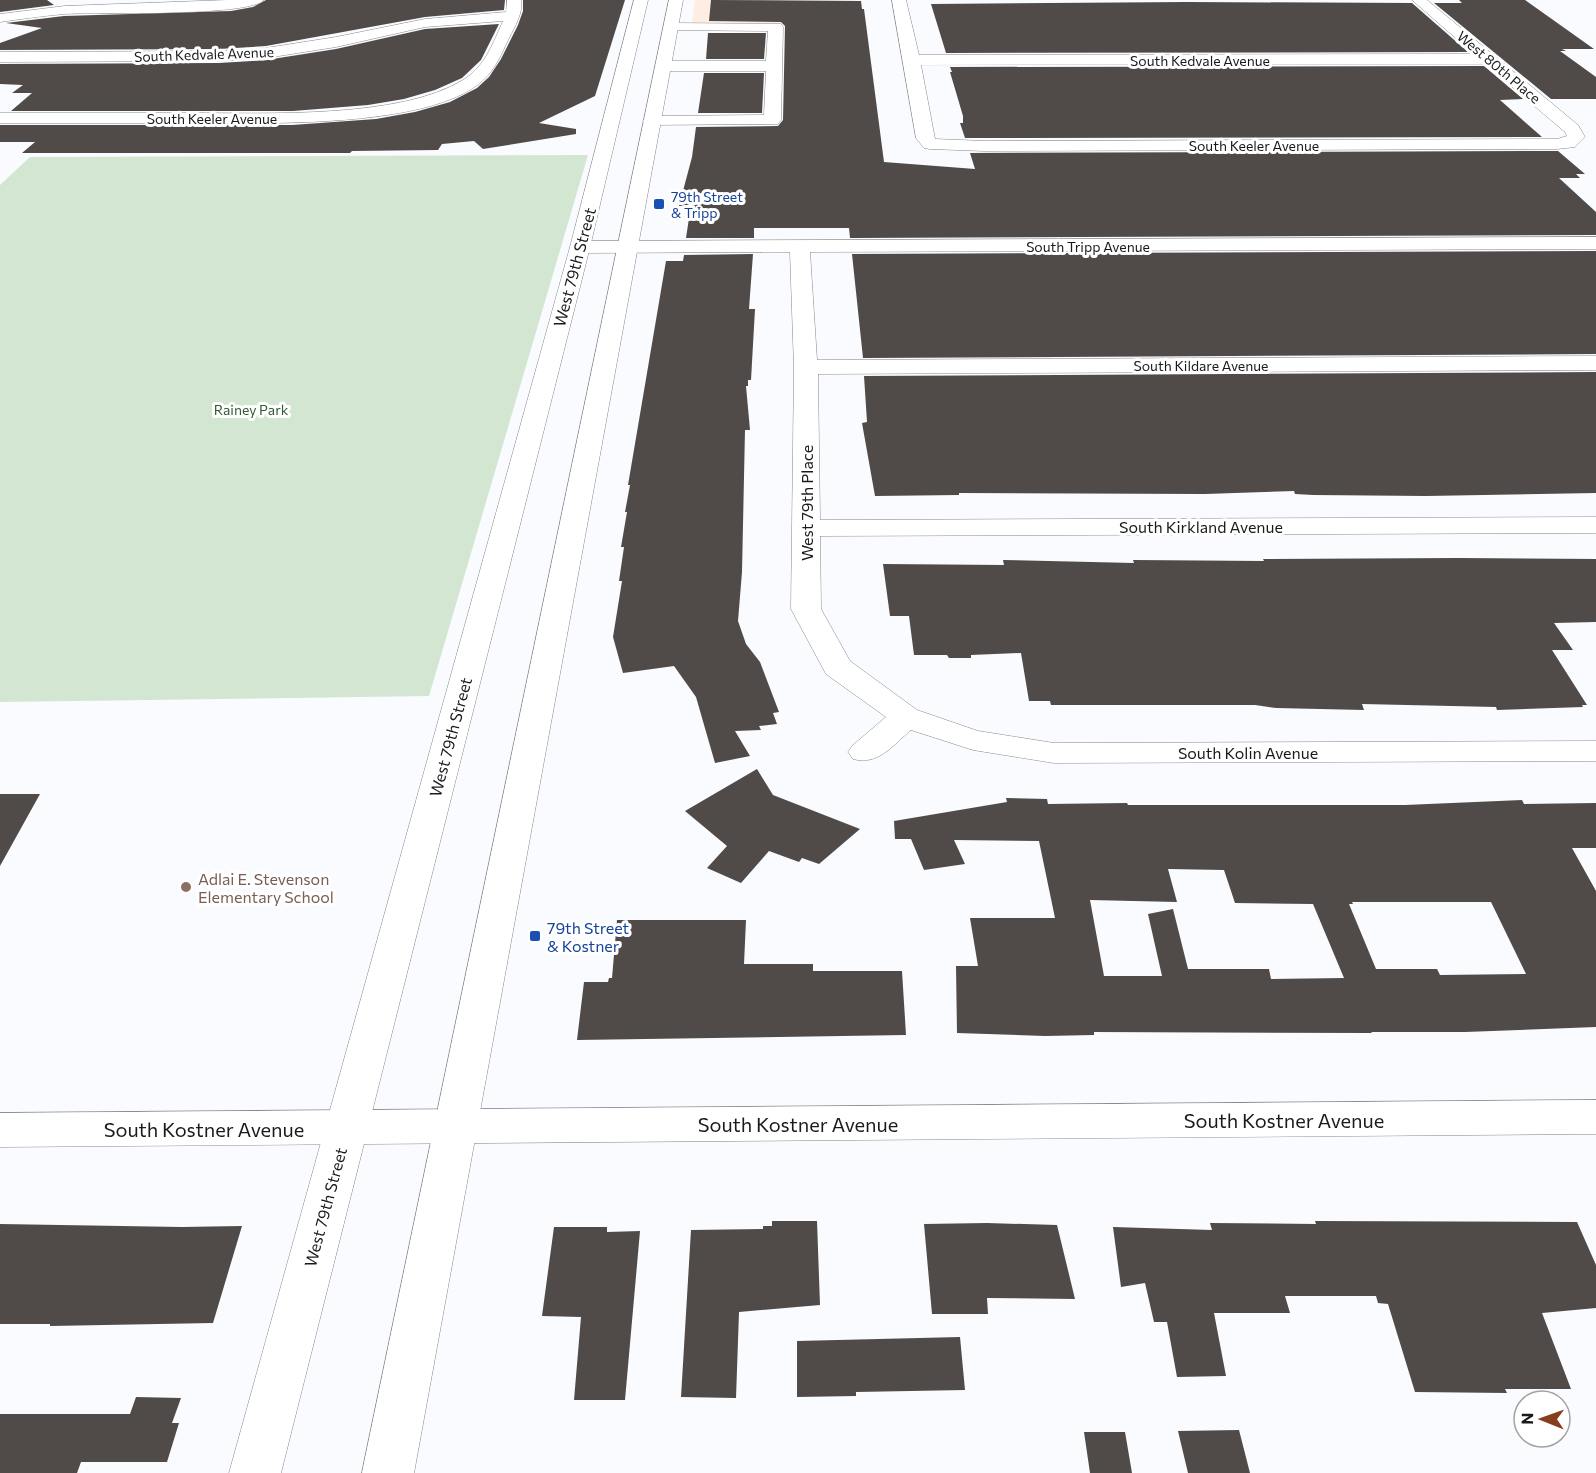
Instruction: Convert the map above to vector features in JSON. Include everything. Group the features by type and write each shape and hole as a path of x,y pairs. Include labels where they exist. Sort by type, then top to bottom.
{"street":[{"path":"0,18 62,6 209,4 257,0"},
{"name":"West 79th Street","path":"255,1473 580,247 640,0"},
{"path":"388,1473 676,0"},
{"path":"899,0 912,60"},
{"name":"West 80th Place","path":"1419,0 1572,129 1576,137"},
{"name":"South Kedvale Avenue","path":"0,57 219,56 266,53 513,8"},
{"name":"South Keeler Avenue","path":"0,118 275,118 316,116 423,102 447,94 469,82 488,67 513,8"},
{"path":"652,121 772,120 776,27 671,27"},
{"name":"South Kedvale Avenue","path":"912,60 1489,59"},
{"name":"South Keeler Avenue","path":"912,60 926,146 1557,144 1569,143 1576,137"},
{"path":"662,71 773,70"},
{"name":"South Tripp Avenue","path":"580,247 1596,243"},
{"name":"West 79th Place","path":"800,247 806,367 806,609 837,666 906,717"},
{"name":"South Kildare Avenue","path":"806,367 1596,363"},
{"name":"South Kirkland Avenue","path":"807,528 1596,525"},
{"path":"865,752 906,717"},
{"name":"South Kolin Avenue","path":"906,717 973,740 1054,753 1596,752"},
{"name":"South Kostner Avenue","path":"0,1130 1596,1117"}],"shaded area":[{"path":"695,0 783,0 783,24 692,24"}],"green space":[{"name":"Rainey Park","path":"588,155 429,696 0,702 0,185 30,157"}],"building":[{"path":"0,0 47,0 54,5 0,12"},
{"path":"266,0 505,0 504,10 425,17 266,46 219,49 0,50 0,43 42,28 6,23 64,16 231,11 253,7"},
{"path":"523,0 625,0 595,96 539,123 576,129 576,134 483,149 474,141 442,144 438,150 352,151 350,153 22,153 35,142 0,142 0,125 292,125 376,119 415,112 450,102 477,88 489,77 518,25 523,11"},
{"path":"711,0 861,1 862,9 864,9 884,162 975,169 970,153 1558,151 1585,174 1576,174 1580,178 1559,178 1596,212 1596,235 850,238 849,228 754,228 754,238 686,238 691,205 679,206 692,157 696,127 778,126 783,120 785,26 781,22 709,21"},
{"path":"1459,0 1525,0 1594,49 1562,49 1566,51 1560,51 1596,77 1596,99 1551,99 1434,3 1462,3"},
{"path":"1412,3 1468,52 946,53 931,4"},
{"path":"499,24 481,60 462,78 435,90 404,99 368,105 293,111 11,111 32,93 12,93 23,85 0,84 0,64 219,63 266,60 336,49 425,29"},
{"path":"708,33 766,33 764,59 706,59"},
{"path":"1484,66 1523,99 1500,100 1542,137 965,138 960,123 963,123 963,116 950,72 952,72 950,67"},
{"path":"704,73 764,73 762,113 698,113"},
{"path":"1596,251 1596,354 863,358 852,254"},
{"path":"753,254 749,309 755,309 751,380 748,380 748,386 746,386 750,430 745,430 742,572 738,621 746,644 760,662 779,712 773,713 777,724 759,726 761,730 735,731 750,756 715,763 696,697 674,666 623,673 613,637 622,581 619,581 624,547 621,547 627,512 625,512 630,485 628,485 666,261 683,261 684,255"},
{"path":"1596,372 1596,493 1426,496 1313,495 1295,494 1294,491 1205,494 959,493 959,495 875,496 862,423 867,422 864,376"},
{"path":"1263,559 1596,559 1596,622 1554,623 1573,650 1552,650 1587,705 1497,710 1496,707 1362,704 1364,710 1276,708 1255,705 1051,705 1050,701 1029,701 1021,653 971,655 971,658 914,655 909,616 890,616 883,564 1004,565 1003,560 1134,563 1133,560 1264,561"},
{"path":"757,769 773,795 860,829 819,864 802,858 799,862 769,851 741,883 707,868 727,846 685,811"},
{"path":"0,794 40,794 0,866"},
{"path":"1006,798 1047,799 1048,804 1127,803 1128,805 1405,805 1522,800 1524,804 1596,803 1596,848 1572,848 1596,891 1596,1027 1372,1033 1094,1032 1094,1035 1045,1036 957,1033 956,966 978,966 970,918 1055,918 1039,841 954,840 965,864 924,870 911,839 895,839 894,821 1007,802","holes":["1168,869 1224,870 1235,903 1313,904 1344,978 1271,979 1269,969 1188,969 1173,909 1148,914 1162,976 1104,976 1090,900 1177,902","1352,902 1491,902 1526,974 1440,975 1437,969 1376,969 1349,904 1353,904"]},
{"path":"617,920 746,920 744,964 813,964 813,971 902,971 906,1035 577,1040 584,982 608,982 609,978 612,978"},
{"path":"772,1221 817,1221 820,1305 739,1312 736,1398 681,1397 691,1230 763,1229 763,1226 772,1226"},
{"path":"1315,1221 1577,1222 1596,1265 1596,1308 1542,1313 1571,1389 1505,1389 1507,1393 1415,1392 1388,1304 1378,1303 1376,1296 1285,1296 1290,1313 1214,1313 1226,1376 1177,1377 1167,1322 1154,1322 1145,1283 1121,1287 1113,1227 1212,1230 1210,1223 1316,1224"},
{"path":"0,1224 242,1226 213,1323 50,1326 50,1324 0,1324"},
{"path":"924,1224 1057,1225 1075,1299 987,1298 988,1314 932,1314"},
{"path":"554,1227 607,1227 607,1232 640,1231 625,1400 574,1400 581,1317 542,1316"},
{"path":"960,1337 965,1390 856,1392 856,1396 797,1397 797,1341"},
{"path":"136,1397 181,1398 172,1423 179,1423 167,1462 81,1462 77,1473 0,1473 0,1414 130,1414"},
{"path":"1239,1430 1250,1473 1188,1473 1178,1431"},
{"path":"1084,1432 1125,1432 1132,1473 1090,1473"}],"place":[{"name":"79th Street & Tripp","path":"659,204"},
{"name":"Adlai E. Stevenson Elementary School","path":"186,887"},
{"name":"79th Street & Kostner","path":"535,936"}]}
